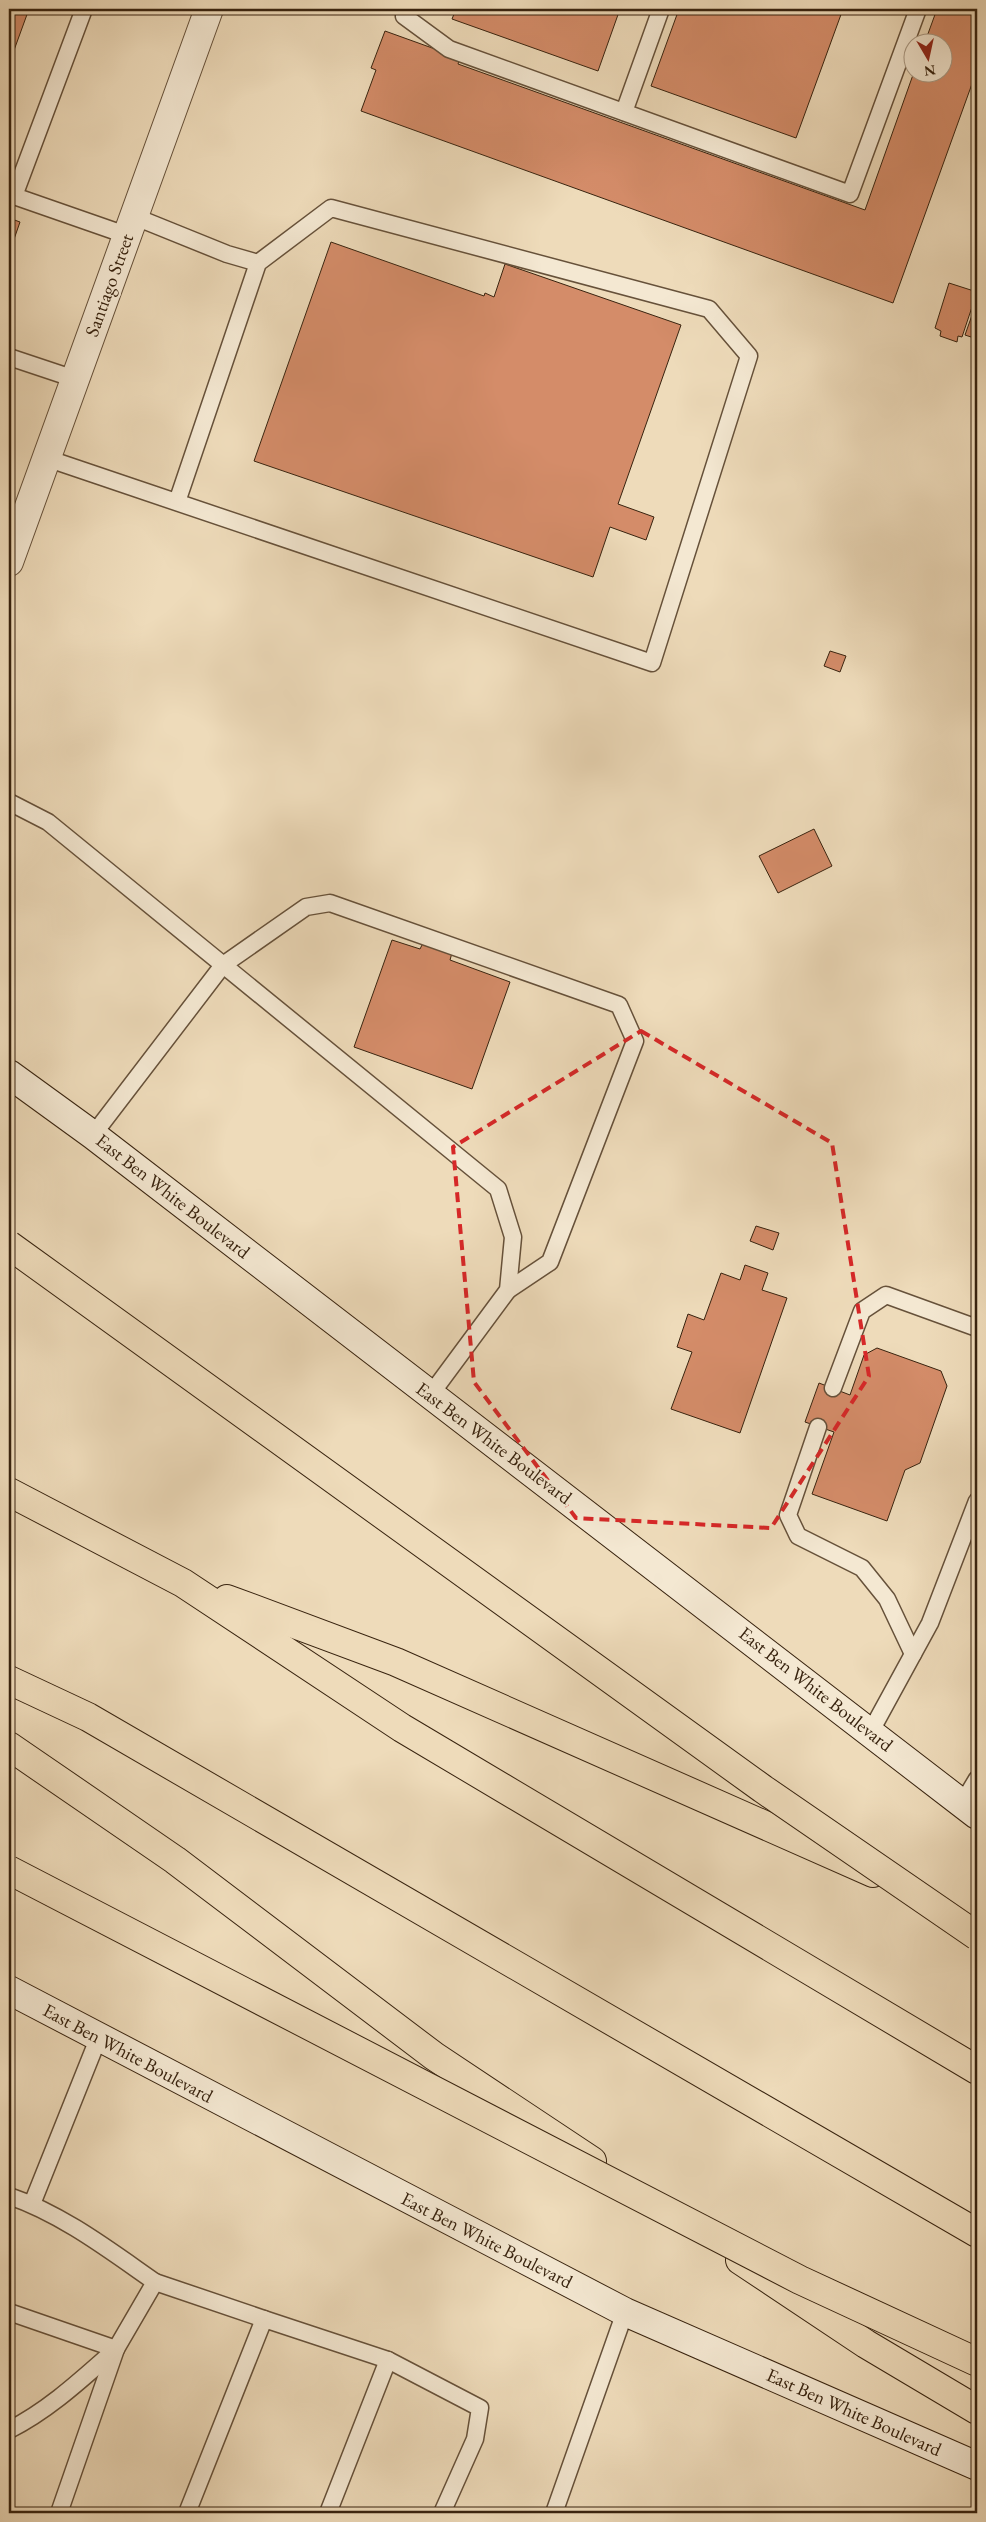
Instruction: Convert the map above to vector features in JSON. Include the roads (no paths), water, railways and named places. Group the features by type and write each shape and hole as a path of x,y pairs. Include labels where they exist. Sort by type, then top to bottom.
{"highway":[{"path":"9,1245 763,1789 977,1936"},
{"path":"9,1492 183,1583 402,1728 977,2070"},
{"path":"183,1583 396,1662 977,1920"},
{"path":"9,1680 88,1718 977,2233"},
{"path":"9,1746 175,1860 434,2056 866,2344 977,2410"},
{"path":"9,1870 800,2280 977,2362"}],"main road":[{"name":"Santiago Street","path":"9,562 209,9"},
{"name":"East Ben White Boulevard","path":"9,1074 93,1135 970,1809"},
{"name":"East Ben White Boulevard","path":"9,1990 626,2312 977,2466"}],"lane":[{"path":"84,9 12,195 130,226 258,263"},
{"path":"405,9 404,16 449,49 850,194 918,9"},
{"path":"624,112 660,9"},
{"path":"46,458 652,663 749,356 709,309 331,208 258,263 177,502"},
{"path":"9,356 75,379"},
{"path":"9,802 48,822 498,1189 513,1237 508,1290"},
{"path":"93,1135 223,965 306,907 330,903 618,1005 635,1041 550,1262 508,1290 430,1394"},
{"path":"833,1388 862,1311 886,1295 977,1328"},
{"path":"818,1426 788,1515 798,1536 862,1568 888,1599 913,1654"},
{"path":"870,1731 930,1623 977,1501"},
{"path":"970,1809 977,1779"},
{"path":"32,2204 98,2038"},
{"path":"9,2196 32,2204 71,2226 154,2282 388,2360 480,2408 475,2439 442,2513"},
{"path":"59,2513 116,2349 154,2282"},
{"path":"9,2312 116,2349"},
{"path":"554,2513 626,2312"},
{"path":"187,2513 264,2319"},
{"path":"9,2430 62,2395 116,2349"},
{"path":"328,2513 388,2360"}]}
